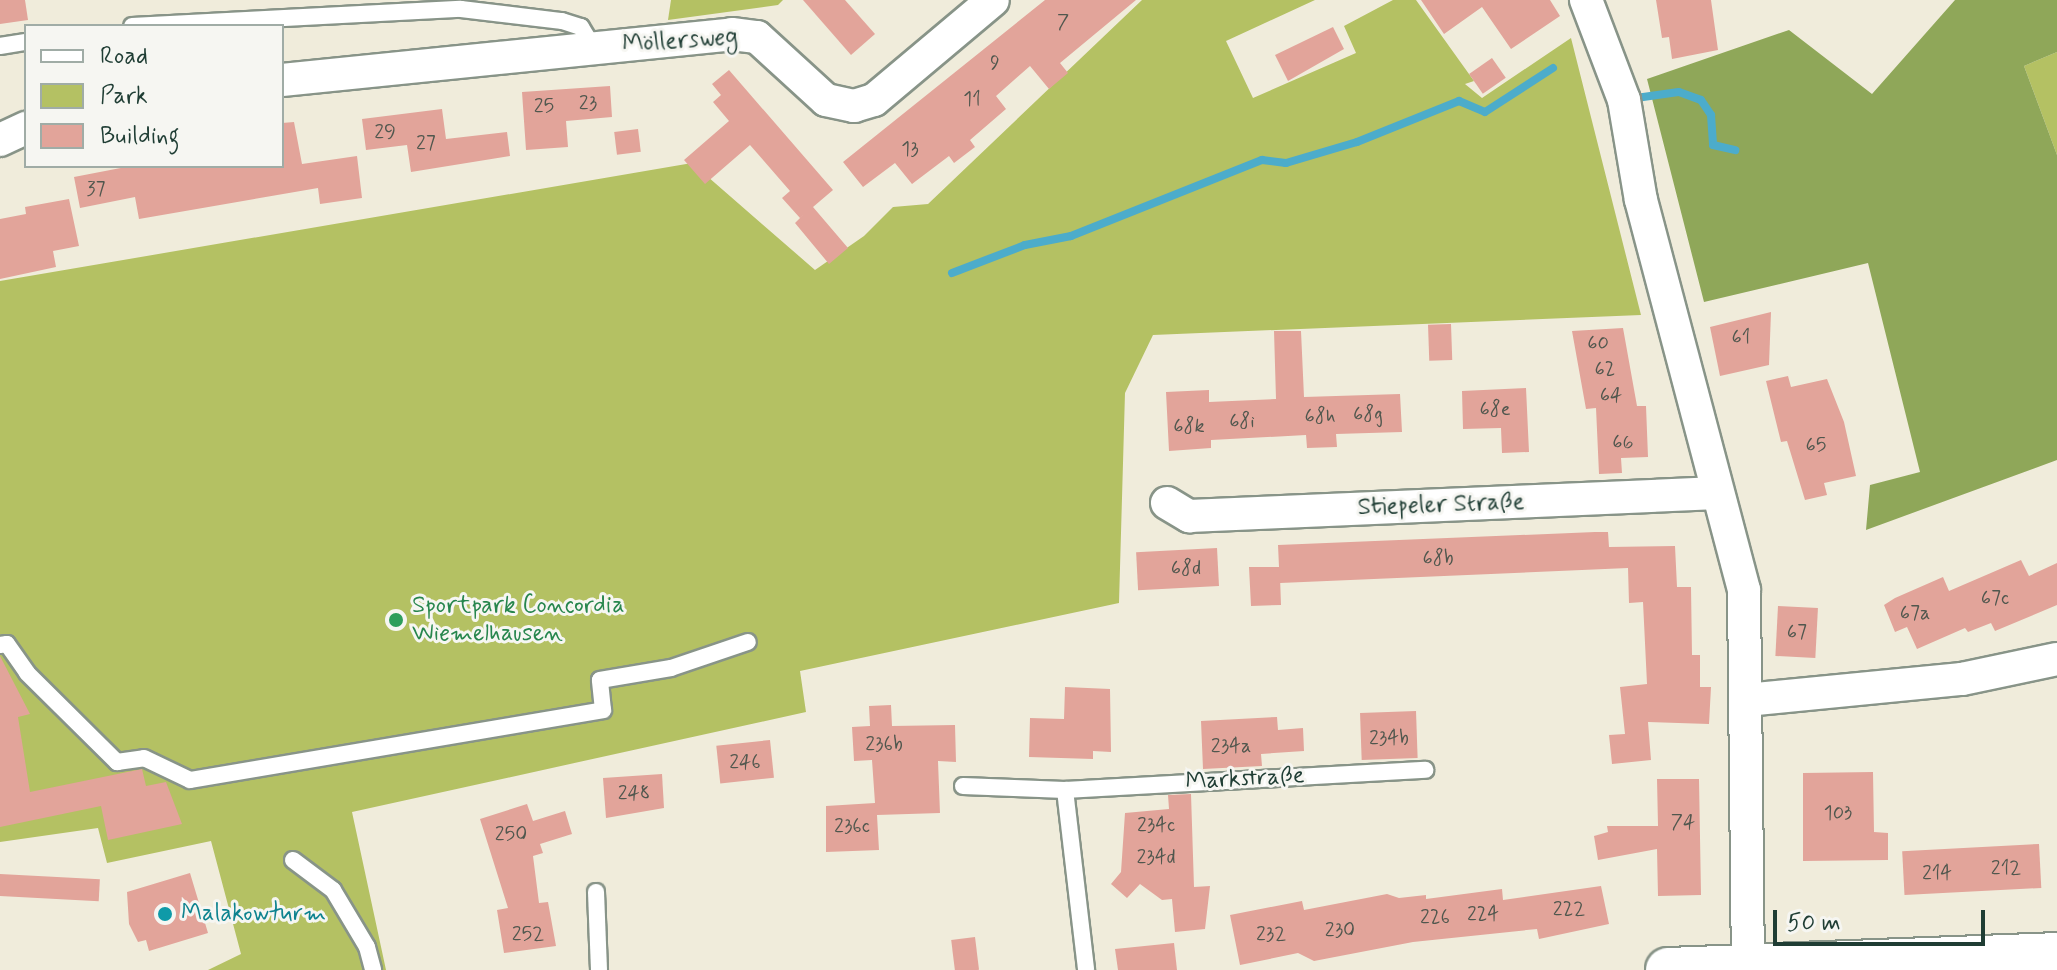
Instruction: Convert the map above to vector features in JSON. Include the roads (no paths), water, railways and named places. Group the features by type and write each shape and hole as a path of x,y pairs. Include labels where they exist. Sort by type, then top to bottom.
{"main road":[{"path":"1668,970 2057,955"}],"street":[{"name":"Möllersweg","path":"284,80 732,34 757,37 826,100 854,106 874,100 993,0"},
{"path":"1586,0 1624,100 1641,200 1744,590 1748,965"},
{"path":"0,140 24,129"},
{"name":"Stiepeler Straße","path":"1167,503 1189,516 1718,493"},
{"path":"1746,700 1962,679 2057,659"}],"lane":[{"name":"Möllersweg","path":"171,24 461,9 562,21 581,27 593,47"},
{"path":"0,46 24,42"},
{"path":"0,645 7,644 27,673 117,762 144,758 190,780 603,710 600,680 671,668 748,642"},
{"name":"Markstraße","path":"963,786 1065,790 1425,770"},
{"path":"1065,790 1086,970"},
{"path":"293,860 333,890 367,947 373,970"},
{"path":"596,892 599,970"}],"waterway":[{"path":"952,273 1025,245 1071,236 1262,160 1286,163 1357,142 1459,101 1485,112 1553,68"},
{"path":"1629,99 1679,92 1701,100 1711,115 1713,145 1735,150"}],"place":[{"name":"Sportpark Concordia Wiemelhausen","path":"396,620"},
{"name":"Malakowturm","path":"165,914"}]}
